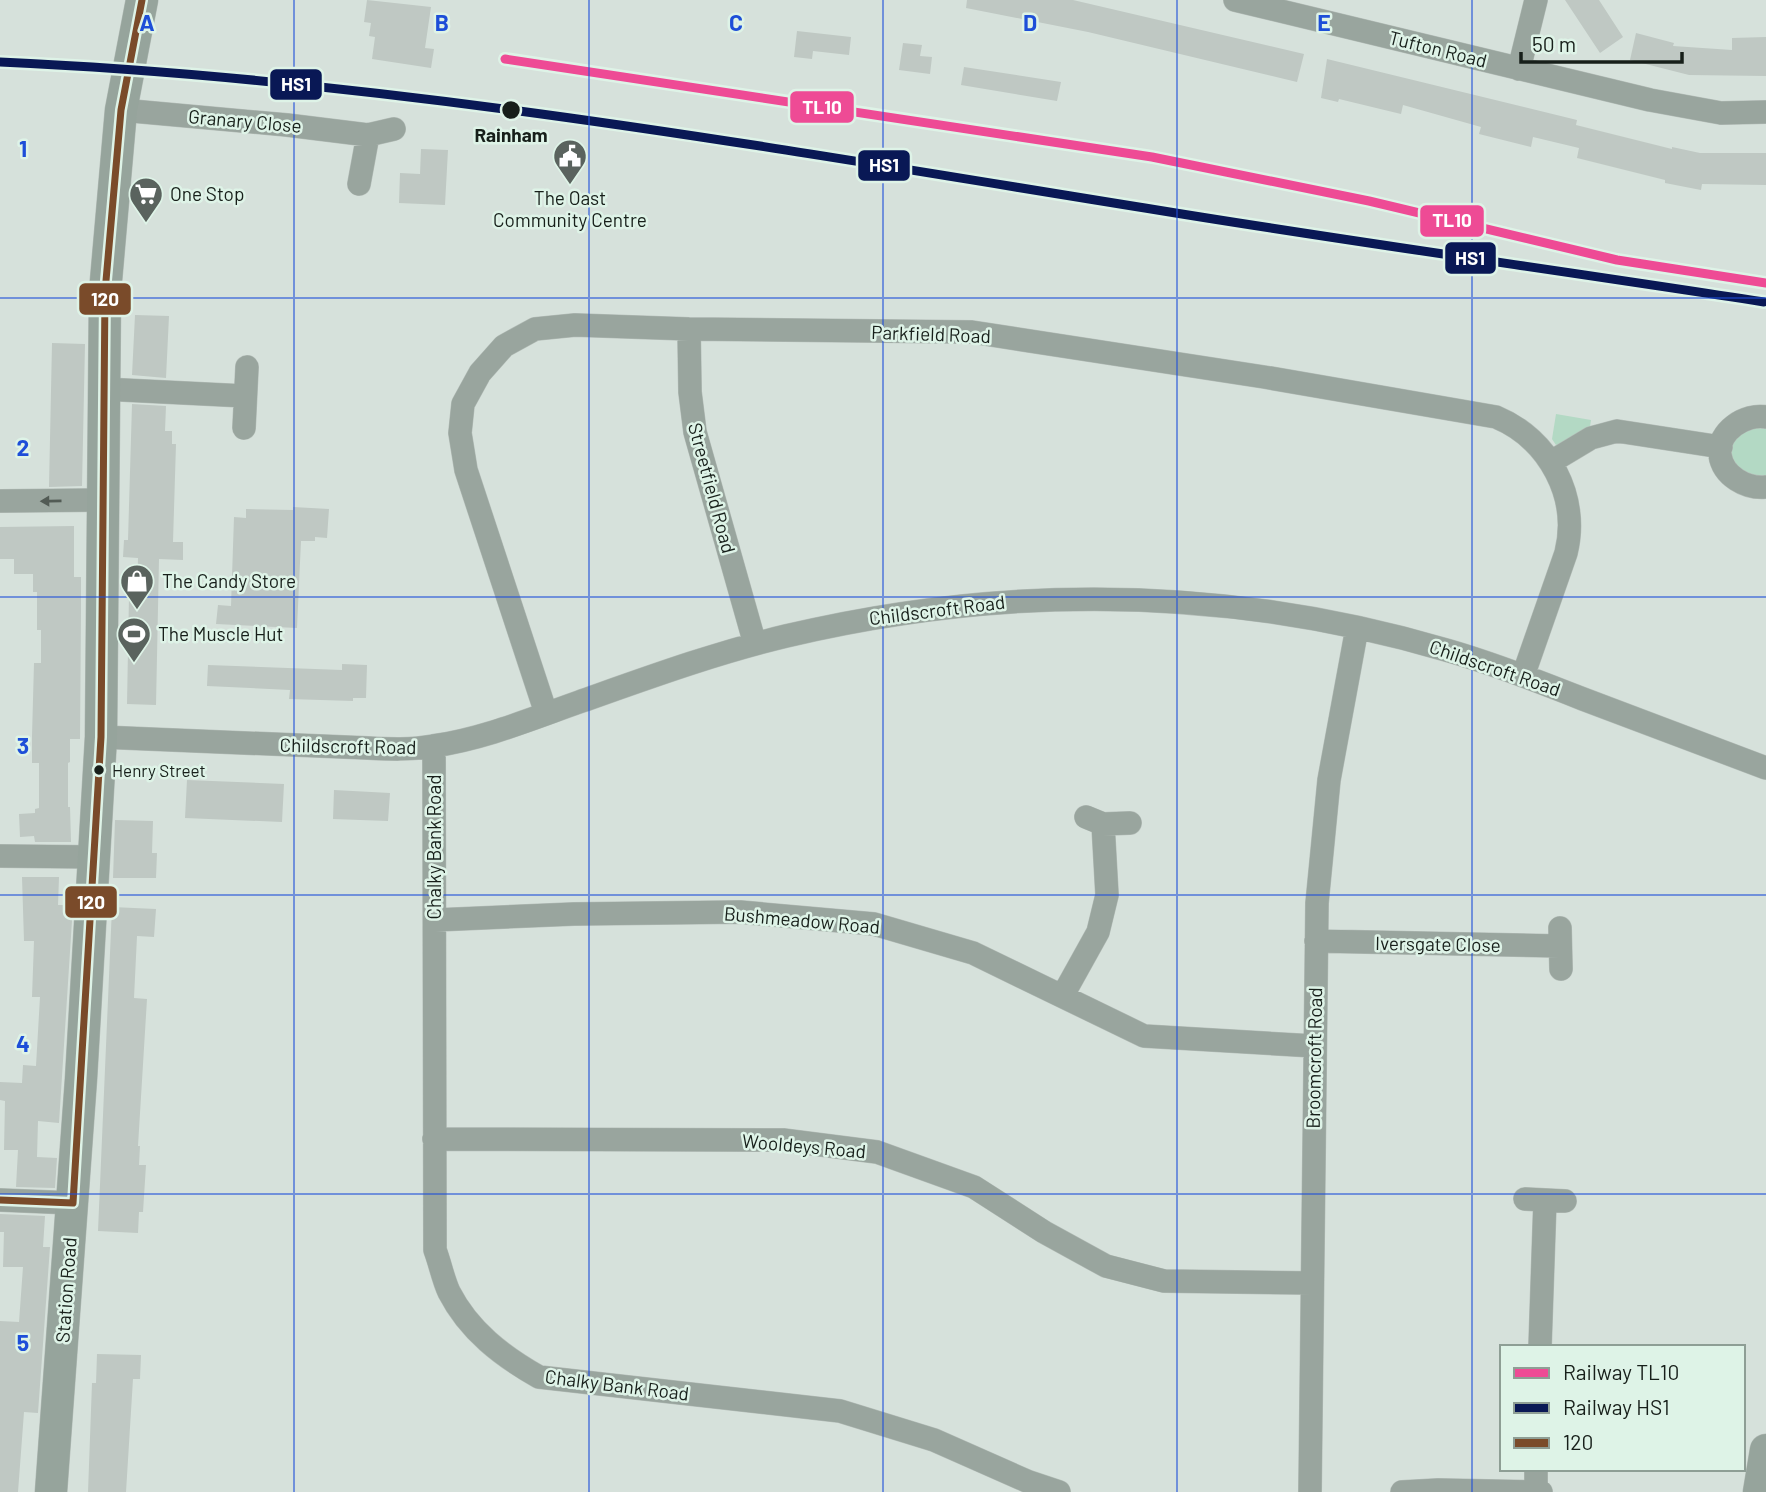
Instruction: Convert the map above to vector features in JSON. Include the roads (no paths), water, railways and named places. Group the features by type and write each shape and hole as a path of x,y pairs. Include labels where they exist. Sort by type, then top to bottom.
{"main road":[{"name":"Station Road","path":"51,1492 96,857 101,737 106,282 121,110 142,0"},
{"path":"1759,1492 1766,1450"}],"street":[{"name":"Tufton Road","path":"1235,0 1687,107 1721,113 1766,112"},
{"path":"1519,69 1535,0"},
{"name":"Granary Close","path":"121,110 368,135 394,130"},
{"path":"359,184 368,135"},
{"name":"Parkfield Road","path":"546,713 466,470 460,433 463,404 480,373 504,346 535,328 575,325 972,332 1496,417 1529,437 1551,463 1568,504 1569,536 1566,553 1523,676"},
{"name":"Streetfield Road","path":"689,329 690,392 695,432 755,644"},
{"path":"244,428 247,367"},
{"path":"103,389 245,396"},
{"path":"1766,418 1753,417 1737,423 1727,433 1721,447 1723,461 1734,477 1747,486 1766,487"},
{"path":"1551,463 1591,438 1617,431 1721,447"},
{"path":"0,501 102,500"},
{"name":"Childscroft Road","path":"101,737 368,748 434,746 490,733 755,644 823,628 985,602 1051,599 1134,600 1295,616 1446,650 1523,676 1766,768"},
{"name":"Broomcroft Road","path":"1310,1492 1315,941 1328,790 1357,628"},
{"name":"Chalky Bank Road","path":"434,746 435,1250 449,1291 474,1330 507,1359 539,1377 840,1411 934,1440 1029,1482 1059,1492"},
{"path":"1063,995 1098,932 1107,895 1094,821 1130,822"},
{"path":"0,856 96,857"},
{"name":"Bushmeadow Road","path":"435,920 574,914 740,912 874,924 973,953 1144,1036 1314,1046"},
{"name":"Iversgate Close","path":"1315,941 1560,948"},
{"name":"Wooldeys Road","path":"434,1139 783,1140 877,1152 974,1187 1044,1232 1106,1266 1164,1281 1312,1283"},
{"path":"0,1200 73,1203"},
{"path":"1540,1345 1545,1200"},
{"path":"1402,1492 1538,1492 1536,1471"}],"rail line":[{"name":"TL10","path":"505,59 1152,157 1369,201 1617,260 1766,283"},
{"name":"HS1","path":"0,62 288,83 574,119 717,139 1300,233 1764,302"}],"place":[{"name":"Rainham","path":"511,110"},
{"name":"The Oast Community Centre","path":"570,186"},
{"name":"One Stop","path":"146,224"},
{"name":"The Candy Store","path":"137,611"},
{"name":"The Muscle Hut","path":"134,664"},
{"name":"Henry Street","path":"99,770"}]}
